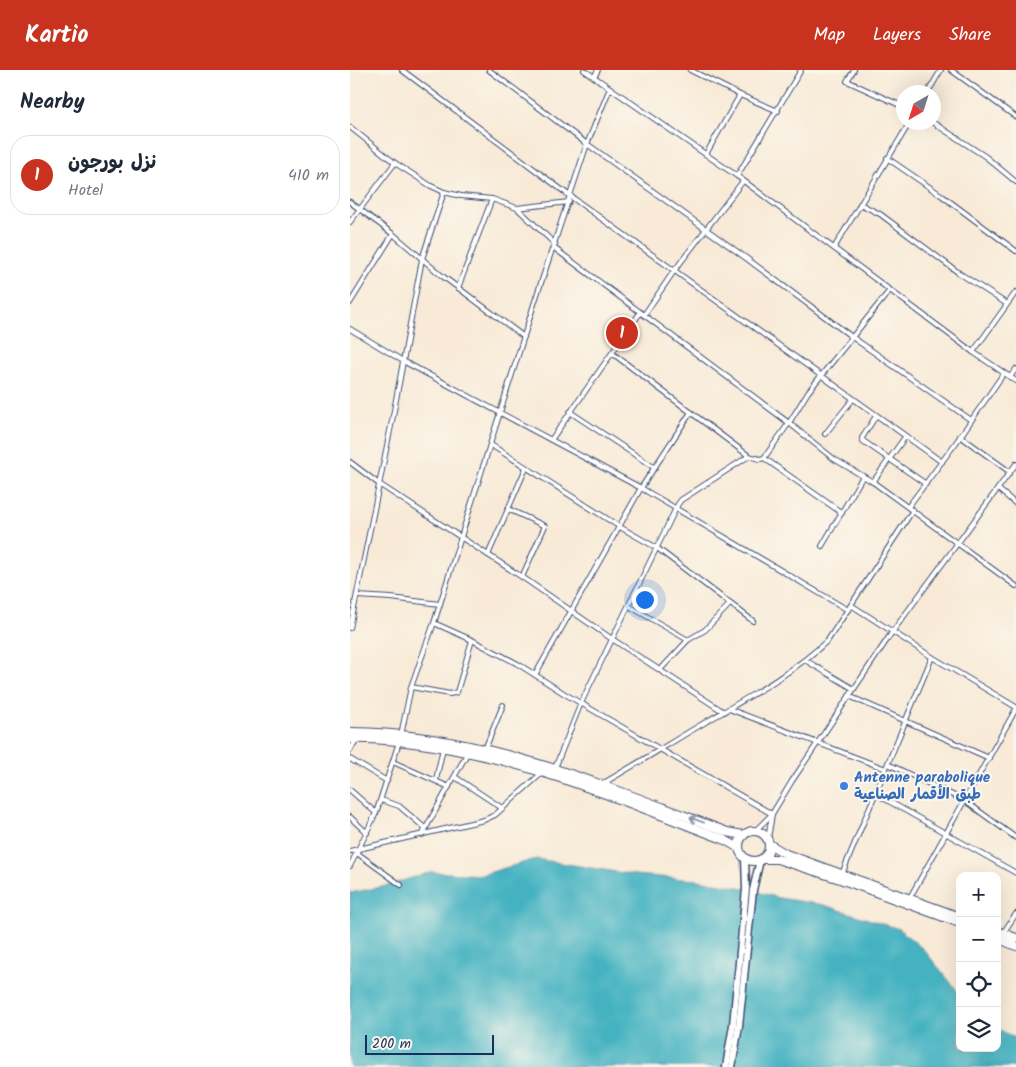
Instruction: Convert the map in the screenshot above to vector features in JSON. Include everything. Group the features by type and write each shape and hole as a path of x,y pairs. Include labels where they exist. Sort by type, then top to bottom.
{"highway":[{"path":"350,732 485,749 555,768 727,832 743,835"},
{"path":"353,739 400,738 512,762 544,772 724,839 739,848"},
{"path":"956,916 786,854 761,832 748,832 739,841 740,854 750,861 777,859 840,879 956,922"},
{"path":"761,860 768,851 769,841"},
{"path":"1001,934 1016,938"},
{"path":"1001,935 1016,946"}],"main road":[{"path":"726,1067 733,1025 746,898 745,858"},
{"path":"732,1067 739,1026 753,890 761,860"}],"street":[{"path":"402,70 570,196 942,462"},
{"path":"489,70 587,144 852,337 971,420"},
{"path":"584,70 737,176 972,352 1016,381"},
{"path":"594,77 598,70"},
{"path":"690,70 740,95 778,111"},
{"path":"737,176 778,111 801,70"},
{"path":"854,70 847,81 896,103"},
{"path":"932,85 941,70"},
{"path":"950,70 1016,117"},
{"path":"350,866 381,800 400,738 411,687 434,623 587,144 610,88"},
{"path":"706,154 740,95"},
{"path":"941,128 986,157 1016,182"},
{"path":"351,130 419,180 444,192 461,196 492,199 517,208 554,246 642,314 789,423 834,459 913,510 1016,586"},
{"path":"834,248 905,130"},
{"path":"887,158 941,195 1016,252"},
{"path":"350,222 395,163"},
{"path":"551,440 612,353 743,181"},
{"path":"350,628 393,416 422,259 444,192"},
{"path":"458,288 492,199"},
{"path":"350,202 393,234 458,288 524,337"},
{"path":"517,208 569,202"},
{"path":"860,204 880,214 960,273 1007,304"},
{"path":"350,303 393,234"},
{"path":"764,458 808,392 890,290"},
{"path":"972,352 1016,292"},
{"path":"350,329 403,362 501,412 641,488 848,610"},
{"path":"612,353 749,456 760,459 764,458 842,513"},
{"path":"1010,377 1016,369"},
{"path":"908,507 1004,373"},
{"path":"825,434 853,399"},
{"path":"570,412 655,468"},
{"path":"536,675 641,488 691,412"},
{"path":"876,416 862,438 863,441 926,484"},
{"path":"960,436 1010,472"},
{"path":"872,482 906,437"},
{"path":"491,446 657,548 752,622"},
{"path":"555,768 581,703 676,508 681,500 749,456"},
{"path":"350,462 379,484 724,712"},
{"path":"755,831 772,814 893,631 1016,464"},
{"path":"488,555 526,468"},
{"path":"822,546 863,476"},
{"path":"998,489 1016,504"},
{"path":"508,509 545,526 522,577"},
{"path":"600,785 729,709 805,660 828,640 913,510"},
{"path":"357,596 440,604"},
{"path":"660,670 688,640 706,630 730,604"},
{"path":"629,606 688,640"},
{"path":"850,606 1016,708 909,899"},
{"path":"434,623 518,664 581,703 772,814"},
{"path":"411,687 450,694 457,692 472,640"},
{"path":"842,874 932,657"},
{"path":"805,660 854,689"},
{"path":"849,696 989,758"},
{"path":"485,749 503,705"},
{"path":"729,709 887,766 965,801 1016,838"},
{"path":"350,751 353,739"},
{"path":"436,780 443,748"},
{"path":"422,835 468,752"},
{"path":"350,759 387,782"},
{"path":"393,762 449,787"},
{"path":"350,851 358,851 484,820 495,815 544,772"},
{"path":"455,777 502,808"},
{"path":"350,790 376,813"},
{"path":"876,794 1016,873"},
{"path":"381,800 399,806 426,829"},
{"path":"769,841 772,814"},
{"path":"350,817 367,833"},
{"path":"358,851 401,885"},
{"path":"1001,932 1016,914"}],"water":[{"path":"536,859 635,875 697,880 739,887 779,898 824,905 899,929 924,950 956,989 956,1052 1001,1052 1001,1030 1016,1039 1016,1067 350,1067 350,893 386,886 431,872 481,875"}],"place":[{"name":"نزل بورجون","path":"622,333"},
{"name":"Antenne parabolique طبق الأقمار الصناعية","path":"844,786"}]}
